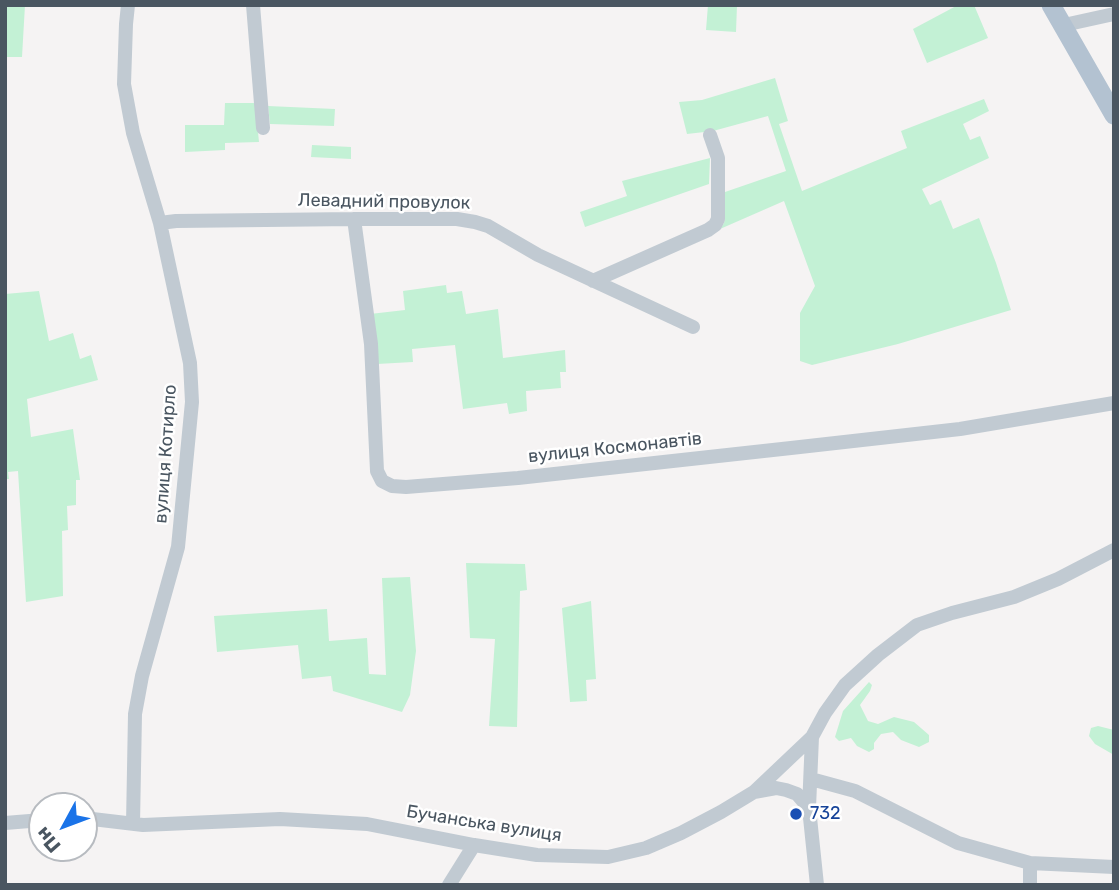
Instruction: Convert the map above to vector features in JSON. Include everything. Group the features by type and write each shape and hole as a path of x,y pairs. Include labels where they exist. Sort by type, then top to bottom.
{"main road":[{"path":"1051,5 1114,115"}],"street":[{"name":"вулиця Котирло","path":"128,5 124,84 133,133 160,223 190,363 191,402 178,547 142,676 135,714 133,824"},
{"path":"253,5 263,128"},
{"path":"1064,25 1114,14"},
{"path":"593,281 715,225 718,219 718,158 710,135"},
{"name":"Левадний провулок","path":"160,223 354,219 457,219 475,222 488,226 538,255 693,327"},
{"name":"вулиця Космонавтів","path":"354,219 371,344 377,471 382,481 392,486 518,478 960,429 1114,403"},
{"name":"Бучанська вулиця","path":"98,820 143,825 280,819 367,824 537,855 608,857 646,848 681,833 754,792 812,737 845,685 878,654 917,625 1014,597 1058,579 1114,550"},
{"path":"812,737 809,808 817,885"},
{"path":"811,779 855,791 958,843 1030,863 1114,867"},
{"path":"754,792 786,789 797,794 809,808"},
{"path":"5,823 28,821"},
{"path":"449,885 474,845"},
{"path":"1030,863 1030,885"}],"green space":[{"path":"5,5 25,5 22,57 5,57"},
{"path":"708,5 737,5 736,32 706,30"},
{"path":"958,5 974,5 988,38 927,63 913,29"},
{"path":"775,78 788,121 779,124 802,191 907,148 901,131 984,99 989,111 963,124 970,140 980,136 989,158 922,189 930,205 941,200 953,229 979,218 1011,310 898,344 812,365 800,361 800,313 815,286 784,201 720,229 725,218 725,192 786,171 768,116 713,131 687,134 679,102 702,100"},
{"path":"225,103 255,103 259,142 225,143 225,150 185,152 185,125 224,125"},
{"path":"268,106 335,109 334,126 270,124"},
{"path":"312,145 351,147 351,159 311,157"},
{"path":"710,158 709,184 585,227 580,212 627,196 622,181"},
{"path":"446,285 447,293 462,291 466,314 498,309 503,358 565,350 566,372 560,372 561,388 526,391 527,411 509,414 507,403 463,409 455,345 412,349 413,362 377,364 370,314 405,310 403,291"},
{"path":"39,291 49,341 73,333 80,359 91,355 98,380 27,399 31,437 73,429 80,480 76,480 76,505 67,506 68,530 62,531 63,596 26,602 18,471 8,472 9,479 5,479 5,294"},
{"path":"466,563 525,564 527,590 520,591 517,727 489,726 495,639 470,638"},
{"path":"410,577 416,651 410,695 402,712 333,691 331,676 302,679 298,645 217,652 214,616 327,609 329,641 367,638 369,674 386,675 382,578"},
{"path":"591,601 596,679 586,680 587,701 570,702 562,608"},
{"path":"869,682 872,685 870,691 860,705 868,721 878,724 894,717 914,722 929,735 929,742 919,747 901,740 893,732 881,734 874,743 874,749 869,752 857,746 851,738 839,741 835,737 843,711"},
{"path":"1098,726 1114,730 1114,755 1095,744 1089,736 1091,728"}],"place":[{"name":"732","path":"796,814"}]}
